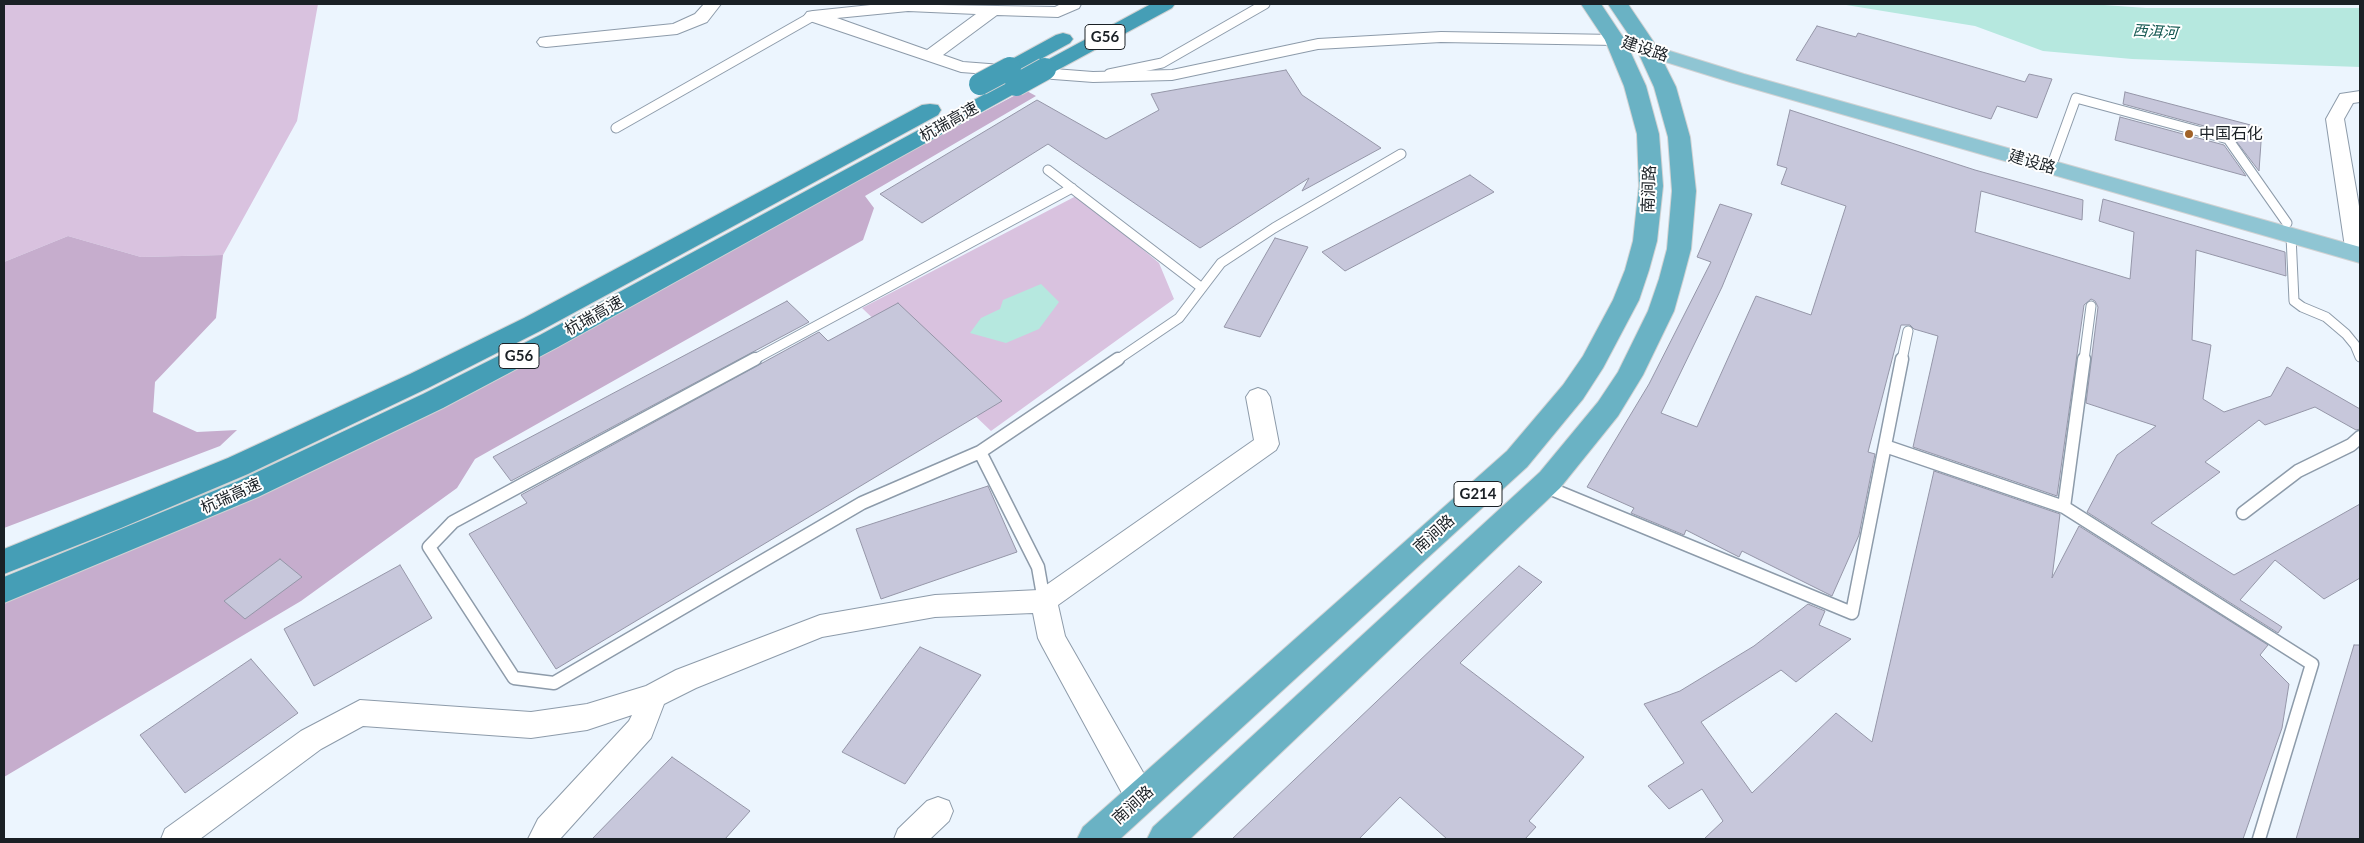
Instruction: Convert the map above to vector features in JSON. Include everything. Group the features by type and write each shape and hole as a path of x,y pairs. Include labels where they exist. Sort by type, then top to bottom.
{"highway":[{"name":"杭瑞高速","path":"4,590 240,492 433,401 557,336 1013,76 1128,4"},
{"name":"杭瑞高速","path":"4,562 238,466 420,382 533,324 980,84 1045,70 1165,4"},
{"name":"G214","path":"1591,4 1636,41"},
{"name":"G214","path":"1618,4 1636,41"},
{"name":"南涧路","path":"1165,839 1544,486 1582,442 1630,375 1661,310 1675,264 1683,219 1683,163 1673,111 1665,87 1636,41"},
{"name":"南涧路","path":"1095,839 1517,460 1563,405 1594,361 1626,300 1645,241 1651,186 1651,160 1643,110 1626,64 1636,41"}],"main road":[{"name":"建设路","path":"1636,41 1736,78 2053,162 2358,249"}],"street":[{"path":"546,42 677,29 701,18 712,4"},
{"path":"813,16 908,6 1058,12 1073,4"},
{"path":"930,56 993,10"},
{"path":"813,16 961,67 1094,78 1172,75 1318,44 1441,37 1636,41"},
{"path":"2358,249 2335,119 2347,98 2360,97"},
{"path":"176,839 311,740 360,713 411,715 531,725 587,717 654,696 686,679 820,626 935,606 1044,601 1267,444 1258,397"},
{"path":"1044,601 1052,638 1141,798"},
{"path":"543,839 549,829 641,729 654,696"},
{"path":"909,839 938,811"}],"lane":[{"path":"1094,78 1162,63 1265,4"},
{"path":"616,128 813,16"},
{"path":"2053,162 2076,98 2228,139 2289,229 2294,301 2302,307 2326,317 2346,334 2355,345 2360,357"},
{"path":"1072,188 453,522 429,548 514,678 554,683 862,503 980,452 1179,318 1221,263 1274,228 1401,154"},
{"path":"1048,170 1202,288"},
{"path":"2064,507 2091,306"},
{"path":"1544,486 1852,613 1908,331"},
{"path":"2243,514 2298,471 2351,445 2360,437"},
{"path":"1885,446 2064,507 2312,664 2259,839"},
{"path":"980,452 1038,567 1044,601"}],"shaded area":[{"path":"4,4 318,4 297,121 223,255 141,257 68,236 4,262"},
{"path":"1025,90 1036,96 865,196 874,208 863,240 475,459 457,488 301,601 4,777 4,603 743,240"},
{"path":"1078,195 1159,263 1174,299 991,431 862,308"},
{"path":"68,236 141,257 223,255 216,318 155,382 153,412 197,432 237,430 220,446 4,528 4,262"}],"water":[{"name":"西洱河","path":"1840,4 2090,4 2146,8 2360,8 2360,67 2132,59 2043,51 1975,26"},
{"path":"1041,284 1059,302 1039,329 1006,343 970,333 981,318 1000,309 1003,300"}],"building":[{"path":"1817,26 1856,37 1858,33 2025,82 2029,74 2052,79 2037,118 1997,106 1991,119 1796,60"},
{"path":"1286,70 1302,95 1381,148 1302,191 1309,178 1200,248 1048,144 922,223 880,194 1037,100 1106,139 1159,110 1151,94"},
{"path":"2125,92 2262,128 2259,171 2230,133 2123,104"},
{"path":"1790,110 1975,170 2083,200 2082,220 1981,191 1975,232 2130,279 2134,232 2099,221 2103,199 2285,252 2286,276 2196,250 2192,340 2211,345 2203,399 2224,412 2271,396 2287,367 2360,409 2360,429 2356,430 2315,407 2265,425 2259,420 2205,462 2220,472 2151,523 2234,575 2360,504 2360,578 2324,599 2275,560 2240,600 2282,627 2278,633 2087,512 2117,455 2156,426 2086,403 2098,307 2095,301 2091,299 2084,305 2057,496 1913,447 1938,336 1914,329 1910,325 1901,325 1868,452 1875,454 1859,535 1832,596 1742,551 1739,557 1686,530 1684,535 1631,513 1634,508 1587,487 1649,384 1711,262 1697,257 1720,204 1752,214 1722,287 1661,413 1697,427 1756,296 1811,315 1846,206 1781,184 1787,168 1777,165"},
{"path":"2120,117 2224,145 2246,176 2115,140"},
{"path":"1470,175 1494,192 1345,271 1322,252"},
{"path":"1275,238 1308,247 1260,337 1224,327"},
{"path":"787,301 809,322 511,481 493,457"},
{"path":"898,303 1002,401 556,669 469,534 527,503 521,495 819,332 828,341"},
{"path":"1934,471 2060,514 2052,578 2079,526 2268,645 2260,655 2289,684 2282,728 2243,839 1704,839 1723,821 1702,789 1669,809 1648,786 1684,763 1644,704 1680,691 1754,646 1808,604 1825,611 1819,625 1851,639 1796,682 1781,670 1701,722 1752,793 1836,713 1872,742"},
{"path":"988,486 1017,552 881,599 856,529"},
{"path":"280,559 302,577 245,619 224,601"},
{"path":"400,565 432,618 314,686 284,629"},
{"path":"1519,566 1542,582 1460,663 1584,757 1529,821 1536,827 1525,839 1447,839 1400,797 1359,839 1232,839"},
{"path":"2354,645 2360,645 2360,839 2296,839"},
{"path":"920,647 981,675 905,784 842,752"},
{"path":"251,659 298,713 185,793 140,735"},
{"path":"672,757 750,811 725,839 592,839"}],"place":[{"name":"中国石化","path":"2189,134"}]}
